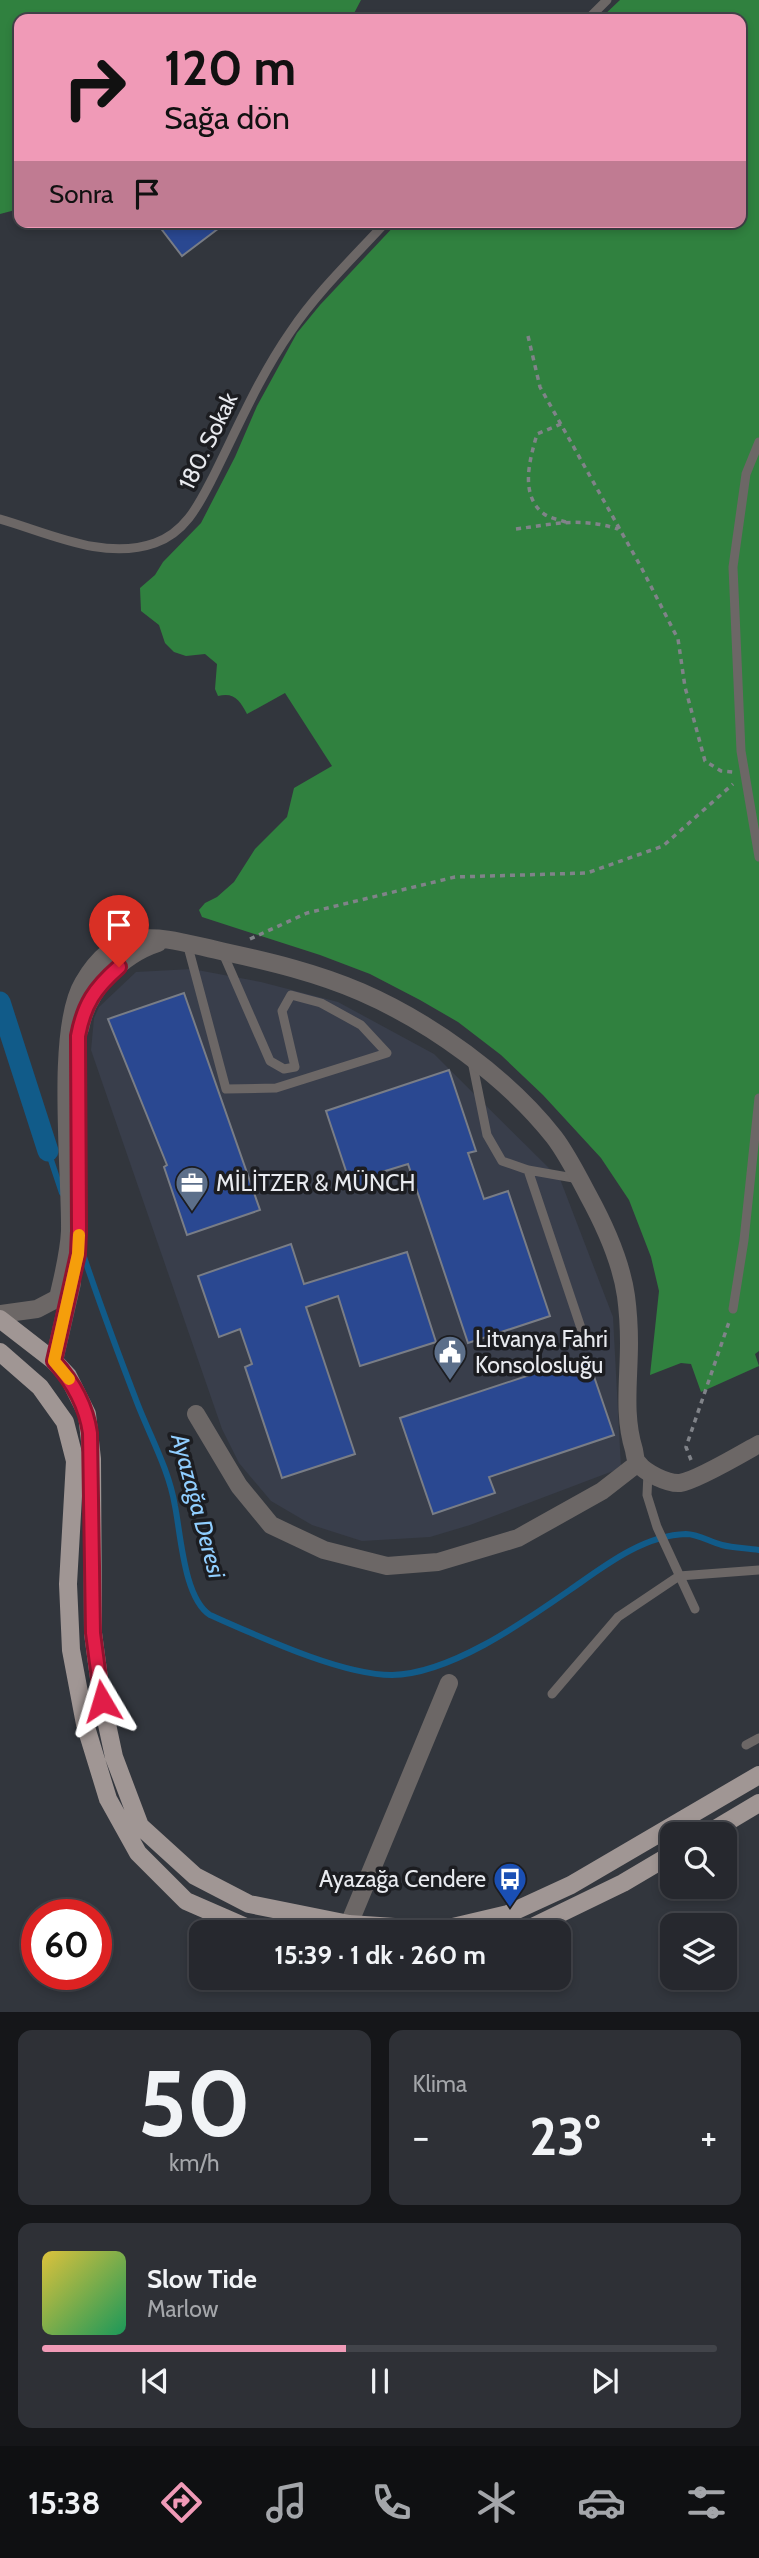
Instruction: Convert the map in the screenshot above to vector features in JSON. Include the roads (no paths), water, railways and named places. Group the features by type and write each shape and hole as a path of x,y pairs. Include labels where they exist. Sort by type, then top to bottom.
{"main road":[{"path":"0,1319 54,1361 68,1376 88,1413 92,1459 93,1633 102,1701 114,1758 141,1826 195,1875 249,1904 329,1920"},
{"path":"0,1352 40,1387 65,1422 75,1461 68,1584 71,1650 85,1724 108,1799 138,1853 186,1900 230,1920"},
{"path":"482,1920 508,1914 571,1885 759,1776"},
{"path":"727,1822 759,1803"},
{"path":"547,1920 624,1883 660,1861"}],"street":[{"path":"54,1361 79,1231 75,1168 78,1036 82,1014 89,1000 106,979 135,952 168,939 309,973 362,992 447,1040 472,1059 528,1108 555,1138 595,1209 621,1269 629,1341 627,1429 643,1467 662,1479 680,1483 759,1444"},
{"path":"0,1314 37,1309 58,1298 70,1269"},
{"path":"196,1414 239,1486 271,1525 324,1550 387,1566 438,1562 518,1538 643,1467"},
{"path":"351,1920 449,1683"}],"lane":[{"path":"593,14 607,0"},
{"name":"180. Sokak","path":"0,519 108,549 136,548 158,542 176,533 202,499 248,402 292,329 381,228"},
{"path":"759,443 746,474 733,567 741,751 759,857"},
{"path":"187,943 226,1089 276,1087 387,1053 361,1025 321,1003 291,995 282,1011 295,1067 284,1069 270,1061 222,951"},
{"path":"472,1059 487,1135 502,1161 528,1170 579,1179"},
{"path":"733,1309 744,1240 759,1098"},
{"path":"528,1170 581,1328"},
{"path":"643,1467 647,1494 657,1527 695,1609"},
{"path":"552,1694 618,1617 679,1576 759,1570"},
{"path":"746,1745 759,1738"}],"waterway":[{"name":"Ayazağa Deresi","path":"0,1002 48,1151"},
{"name":"Ayazağa Deresi","path":"48,1151 62,1193"},
{"name":"Ayazağa Deresi","path":"76,1233 138,1405 169,1480 189,1581 201,1607 210,1615 325,1662 349,1669 392,1675 415,1672 464,1655 513,1628 615,1559 656,1539 690,1534 722,1545 759,1550"}],"place":[{"name":"MİLİTZER & MÜNCH","path":"192,1213"},
{"name":"Litvanya Fahri Konsolosluğu","path":"450,1382"},
{"name":"Ayazağa Cendere","path":"510,1909"}]}
